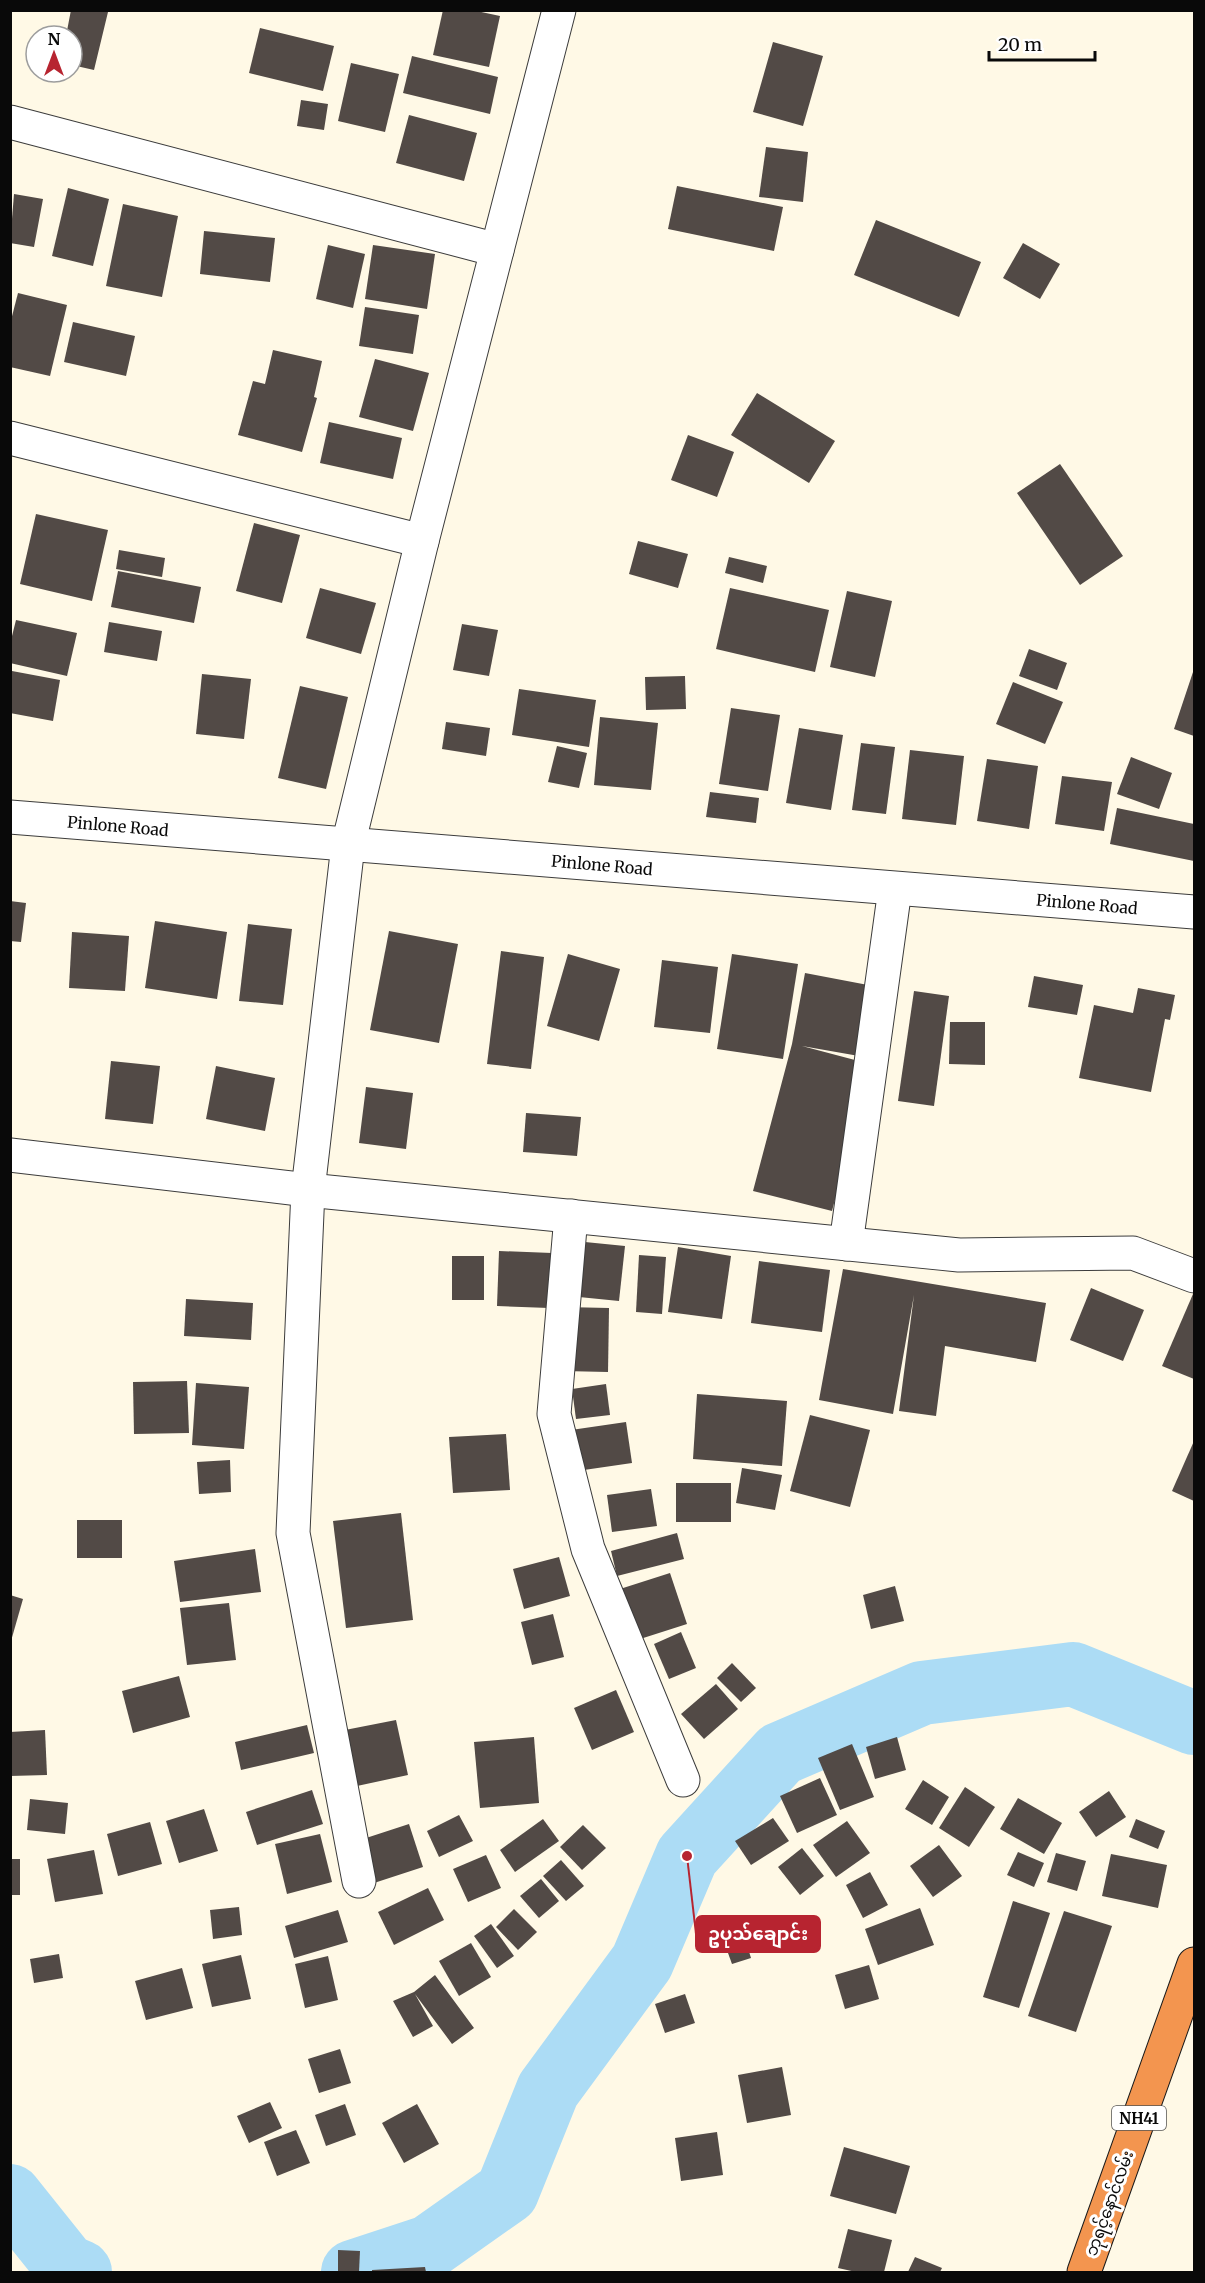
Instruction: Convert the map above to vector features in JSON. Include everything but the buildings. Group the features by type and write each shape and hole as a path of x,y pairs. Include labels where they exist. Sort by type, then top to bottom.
{"highway":[{"name":"ဘုရင့်နောင်လမ်း","path":"1084,2272 1194,1964"}],"street":[{"path":"359,1881 293,1533 308,1190 348,845 422,541 559,10"},
{"path":"10,122 497,250"},
{"path":"10,438 422,541"},
{"name":"Pinlone Road","path":"10,818 1194,912"},
{"path":"846,1244 895,888"},
{"path":"10,1155 308,1190 959,1255 1133,1253 1194,1276"},
{"path":"571,1216 554,1414 588,1550 683,1780"}],"waterway":[{"path":"353,2272 429,2247 507,2192 548,2090 642,1962 687,1856 780,1754 922,1693 1073,1674 1194,1723"},
{"path":"10,2196 66,2266 80,2272"}],"place":[{"name":"ဥပုသ်ချောင်း","path":"687,1856"}]}
